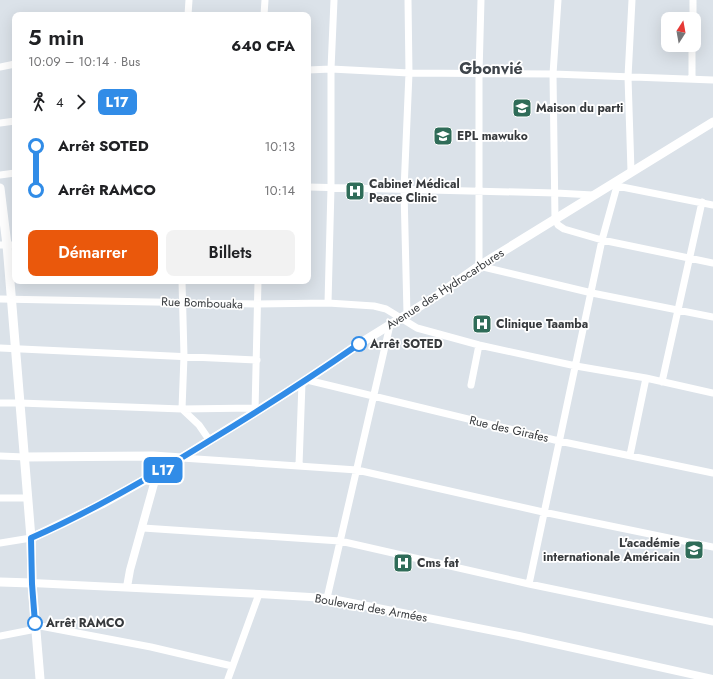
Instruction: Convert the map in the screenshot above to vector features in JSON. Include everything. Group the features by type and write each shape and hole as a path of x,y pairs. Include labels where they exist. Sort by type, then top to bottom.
{"main road":[{"name":"Avenue des Hydrocarbures","path":"31,538 102,504 210,441 255,410 304,382 359,344 479,266 594,196 615,185 631,171 713,122"},
{"path":"0,188 7,245 10,299 16,348 25,457 31,538 32,584 40,679"},
{"path":"25,457 153,456 182,458"},
{"name":"Boulevard des Armées","path":"0,582 32,584"}],"street":[{"path":"188,12 189,0"},
{"path":"264,0 264,12"},
{"path":"328,304 331,188 331,69 334,0"},
{"path":"404,316 404,190 409,73 408,0"},
{"path":"481,0 479,74 479,266 592,293 713,318"},
{"path":"558,0 553,74 556,219 558,225 564,229 602,240 713,263"},
{"path":"631,171 628,77 632,0"},
{"path":"693,0 693,12"},
{"path":"692,52 692,78"},
{"path":"0,67 12,65"},
{"path":"311,70 331,69 409,73 553,74 692,78 713,80"},
{"path":"0,123 12,121"},
{"path":"0,175 12,173"},
{"path":"529,584 543,512 615,185 713,205"},
{"path":"311,187 556,193 594,196"},
{"path":"662,382 702,202"},
{"path":"182,284 184,356 182,409 199,425 210,441"},
{"path":"0,403 255,410 258,284"},
{"name":"Rue Bombouaka","path":"0,299 328,304 380,307 404,316 416,328 479,345 576,366 646,378 713,393"},
{"path":"327,598 390,325"},
{"path":"471,385 479,345"},
{"path":"0,348 257,360"},
{"path":"630,455 646,378"},
{"path":"299,465 304,382"},
{"name":"Rue des Girafes","path":"304,382 559,441 713,473"},
{"path":"0,456 25,457"},
{"path":"127,587 130,570 143,528 157,473 153,456"},
{"path":"182,458 357,470 543,512 713,547"},
{"path":"0,498 28,498"},
{"path":"143,528 340,541 529,584 713,622"},
{"path":"0,543 31,538"},
{"name":"Boulevard des Armées","path":"32,584 127,587 327,598 519,636 713,679"},
{"path":"228,679 259,594"},
{"path":"0,636 36,627 155,648 232,666"}],"bus line":[{"name":"L17","path":"35,623 31,538 47,532 102,504 157,473 302,383 359,344"}],"place":[{"name":"Maison du parti","path":"522,108"},
{"name":"EPL mawuko","path":"443,136"},
{"name":"Cabinet Médical Peace Clinic","path":"355,191"},
{"name":"Clinique Taamba","path":"482,324"},
{"name":"Arrêt SOTED","path":"359,344"},
{"name":"L'académie internationale Américain","path":"694,550"},
{"name":"Cms fat","path":"403,563"},
{"name":"Arrêt RAMCO","path":"35,623"}],"district":[{"name":"Gbonvié","path":"491,68"}]}
